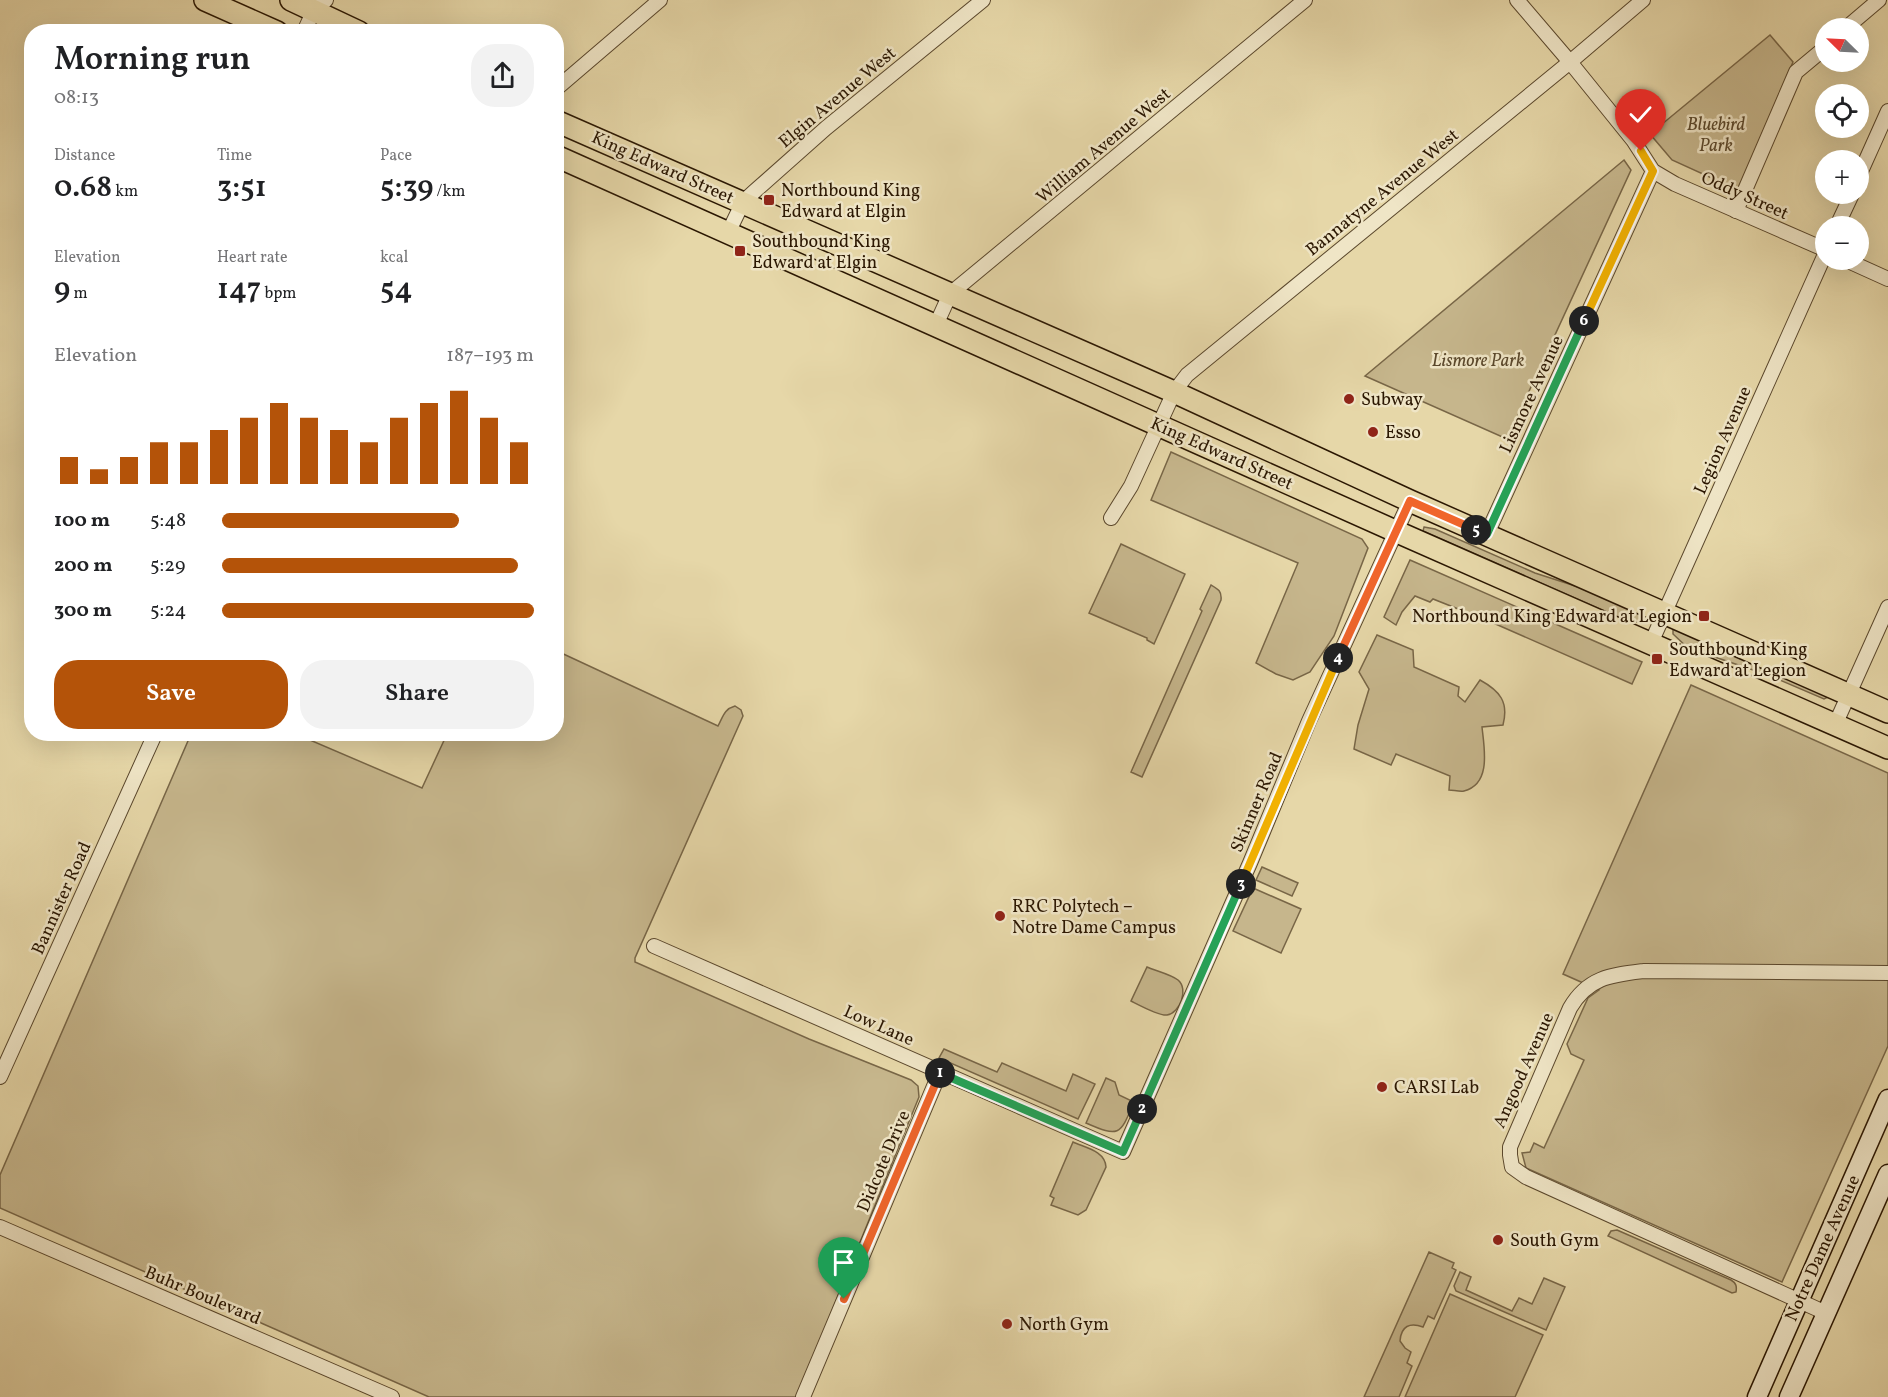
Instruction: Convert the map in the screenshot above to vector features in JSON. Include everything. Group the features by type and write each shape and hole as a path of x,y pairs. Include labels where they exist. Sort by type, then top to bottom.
{"main road":[{"path":"206,0 259,24"},
{"path":"291,0 320,5 347,24"},
{"name":"King Edward Street","path":"564,124 1174,392 1410,501 1888,712"},
{"name":"King Edward Street","path":"564,160 1395,531 1888,748"}],"street":[{"path":"564,82 660,0"},
{"name":"Elgin Avenue West","path":"728,233 743,202 826,128 983,0"},
{"name":"William Avenue West","path":"936,325 950,294 1305,0"},
{"name":"Oddy Street","path":"1517,0 1633,140 1653,171 1675,184 1815,246"},
{"name":"Bannatyne Avenue West","path":"1111,518 1131,486 1158,424 1174,392 1186,375 1643,0"},
{"path":"1858,18 1879,0"},
{"path":"309,24 320,5"},
{"path":"1736,211 1796,72 1815,56"},
{"path":"1869,153 1888,111"},
{"name":"Lismore Avenue","path":"1487,534 1653,171"},
{"name":"Legion Avenue","path":"1651,643 1818,270"},
{"path":"1868,270 1888,279"},
{"name":"Skinner Road","path":"1123,1152 1314,711 1410,501"},
{"path":"1835,725 1888,607"},
{"name":"Bannister Road","path":"0,1077 152,741"},
{"name":"Low Lane","path":"654,946 1123,1152"},
{"name":"Angood Avenue","path":"1826,1312 1526,1177 1512,1167 1510,1155 1512,1140 1570,1008 1582,990 1599,980 1611,975 1644,971 1888,972"},
{"name":"Didcote Drive","path":"803,1397 940,1072"},
{"name":"Notre Dame Avenue","path":"1757,1397 1888,1099"},
{"name":"Notre Dame Avenue","path":"1789,1397 1888,1174"},
{"path":"1836,1217 1863,1229"},
{"name":"Buhr Boulevard","path":"0,1227 392,1397"}],"green space":[{"name":"Bluebird Park","path":"1770,35 1793,62 1738,190 1672,160 1650,134"},
{"name":"Lismore Park","path":"1624,160 1631,170 1507,439 1365,376"},
{"path":"1171,452 1362,539 1368,548 1334,636 1310,672 1293,680 1256,663 1298,563 1151,500"},
{"path":"1424,527 1435,529 1535,573 1600,594 1652,616 1652,620 1627,621 1423,531"},
{"path":"1121,544 1185,574 1154,644 1147,638 1089,613"},
{"path":"1410,560 1642,662 1632,684 1433,599 1430,602 1415,596 1402,612 1396,625 1384,617"},
{"path":"1211,585 1221,594 1221,600 1142,777 1131,772 1202,611 1200,609"},
{"path":"1673,628 1828,697 1824,699 1768,675 1688,648 1673,634"},
{"path":"1377,635 1413,650 1414,667 1459,687 1458,696 1465,702 1480,680 1498,693 1505,710 1503,725 1482,727 1485,754 1483,773 1473,787 1462,791 1449,790 1450,776 1396,754 1391,765 1354,749 1358,725 1369,689 1359,672"},
{"path":"564,654 718,726 728,709 735,706 741,710 743,716 635,962 809,1039 911,1080 918,1086 919,1097 797,1397 429,1397 0,1208 0,1175 188,741 312,741 422,788 444,741 564,741"},
{"path":"1691,685 1888,773 1888,1046 1782,1282 1526,1168 1522,1153 1530,1152 1534,1143 1544,1148 1584,1060 1571,1054 1567,1044 1588,998 1599,990 1563,974"},
{"path":"1262,867 1298,883 1292,896 1256,880"},
{"path":"1253,888 1301,909 1281,953 1233,931"},
{"path":"1147,967 1171,976 1181,984 1182,1000 1172,1013 1159,1014 1131,1001"},
{"path":"944,1049 997,1072 1002,1063 1066,1091 1073,1074 1095,1084 1078,1119 939,1058"},
{"path":"1106,1078 1115,1082 1119,1095 1134,1102 1122,1127 1112,1132 1086,1123"},
{"path":"1073,1142 1099,1154 1106,1167 1086,1210 1078,1215 1051,1205 1054,1198 1050,1196"},
{"path":"1617,1230 1731,1280 1736,1285 1736,1292 1732,1293 1608,1236 1611,1231"},
{"path":"1429,1252 1454,1263 1452,1268 1456,1270 1434,1319 1428,1316 1423,1327 1410,1325 1402,1332 1400,1341 1411,1352 1407,1363 1412,1366 1399,1397 1364,1397"},
{"path":"1460,1272 1471,1277 1466,1290 1512,1311 1519,1298 1532,1304 1544,1278 1565,1287 1546,1330 1456,1291 1454,1286"},
{"path":"1450,1294 1543,1335 1515,1397 1405,1397"}],"place":[{"name":"Northbound King Edward at Elgin","path":"769,200"},
{"name":"Southbound King Edward at Elgin","path":"740,251"},
{"name":"Subway","path":"1349,399"},
{"name":"Esso","path":"1373,432"},
{"name":"Northbound King Edward at Legion","path":"1704,616"},
{"name":"Southbound King Edward at Legion","path":"1657,659"},
{"name":"RRC Polytech – Notre Dame Campus","path":"1000,916"},
{"name":"CARSI Lab","path":"1382,1087"},
{"name":"South Gym","path":"1498,1240"},
{"name":"North Gym","path":"1007,1324"}],"route":[{"path":"844,1299 940,1072 1123,1152 1310,722 1410,501 1487,534 1653,171 1641,151"}]}
